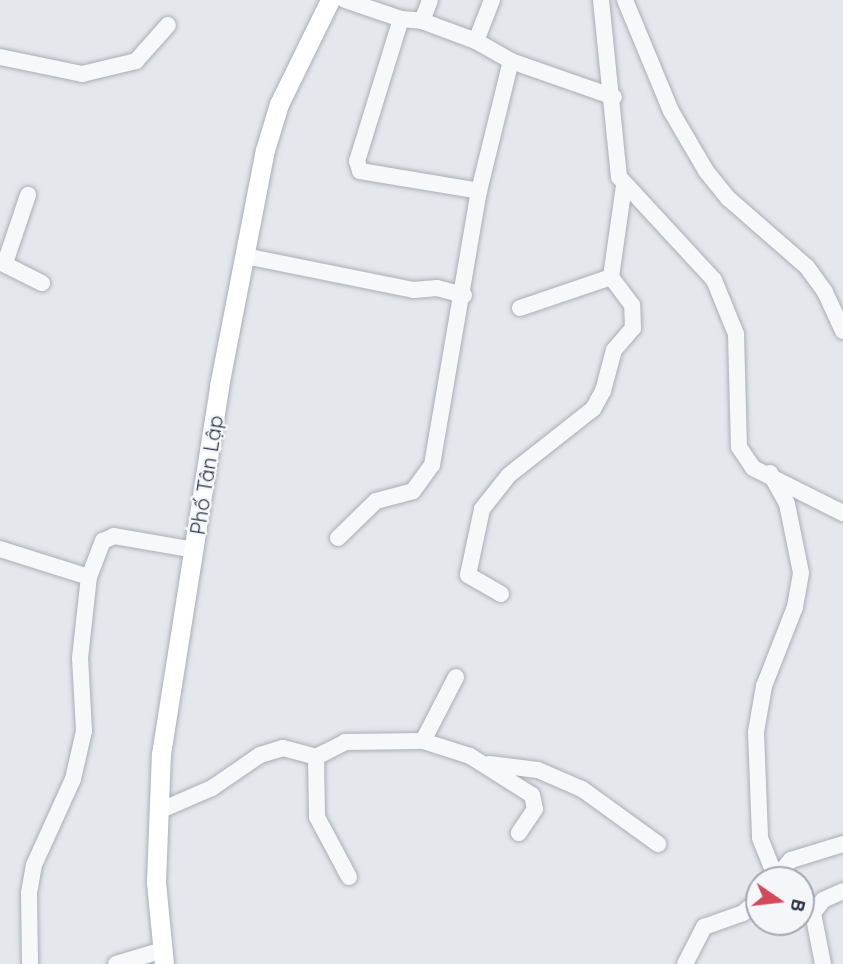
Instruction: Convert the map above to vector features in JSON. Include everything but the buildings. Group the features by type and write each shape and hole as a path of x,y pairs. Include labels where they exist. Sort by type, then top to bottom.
{"main road":[{"name":"Phố Tân Lập","path":"164,957 156,882 161,754 245,256 265,150 279,104 330,0"}],"street":[{"path":"345,0 401,19 422,20 476,41 511,61 614,97"},
{"path":"422,20 430,0"},
{"path":"476,41 492,0"},
{"path":"501,594 468,575 482,509 500,483 579,423 598,401 614,350 631,333 634,315 611,277 624,186 617,163 614,97 601,0"},
{"path":"625,0 671,111 706,171 729,198 807,267 825,292 843,331"},
{"path":"401,19 356,161 360,171 479,191"},
{"path":"0,57 82,74 136,61 168,25"},
{"path":"338,538 376,501 413,491 429,473 464,295 479,191 511,61"},
{"path":"624,186 714,280 736,334 739,447 753,468 770,474 843,513"},
{"path":"28,195 3,262 42,283"},
{"path":"245,256 414,290 437,288 464,295"},
{"path":"520,308 611,277"},
{"path":"770,474 787,503 801,573 794,607 770,667 758,718 760,838 770,866"},
{"path":"30,964 29,893 34,865 73,779 84,731 79,668 89,577 103,541 109,537 195,550"},
{"path":"0,550 89,577"},
{"path":"423,741 456,677"},
{"path":"159,811 212,788 260,755 283,748 316,757 345,742 423,741 484,763 538,770 582,789 658,844"},
{"path":"316,757 317,817 349,877"},
{"path":"484,763 532,795 536,809 519,833"},
{"path":"787,866 796,857 843,844"},
{"path":"823,964 813,913 823,900 843,891"},
{"path":"685,964 704,927 745,911"},
{"path":"116,964 164,957"}]}
